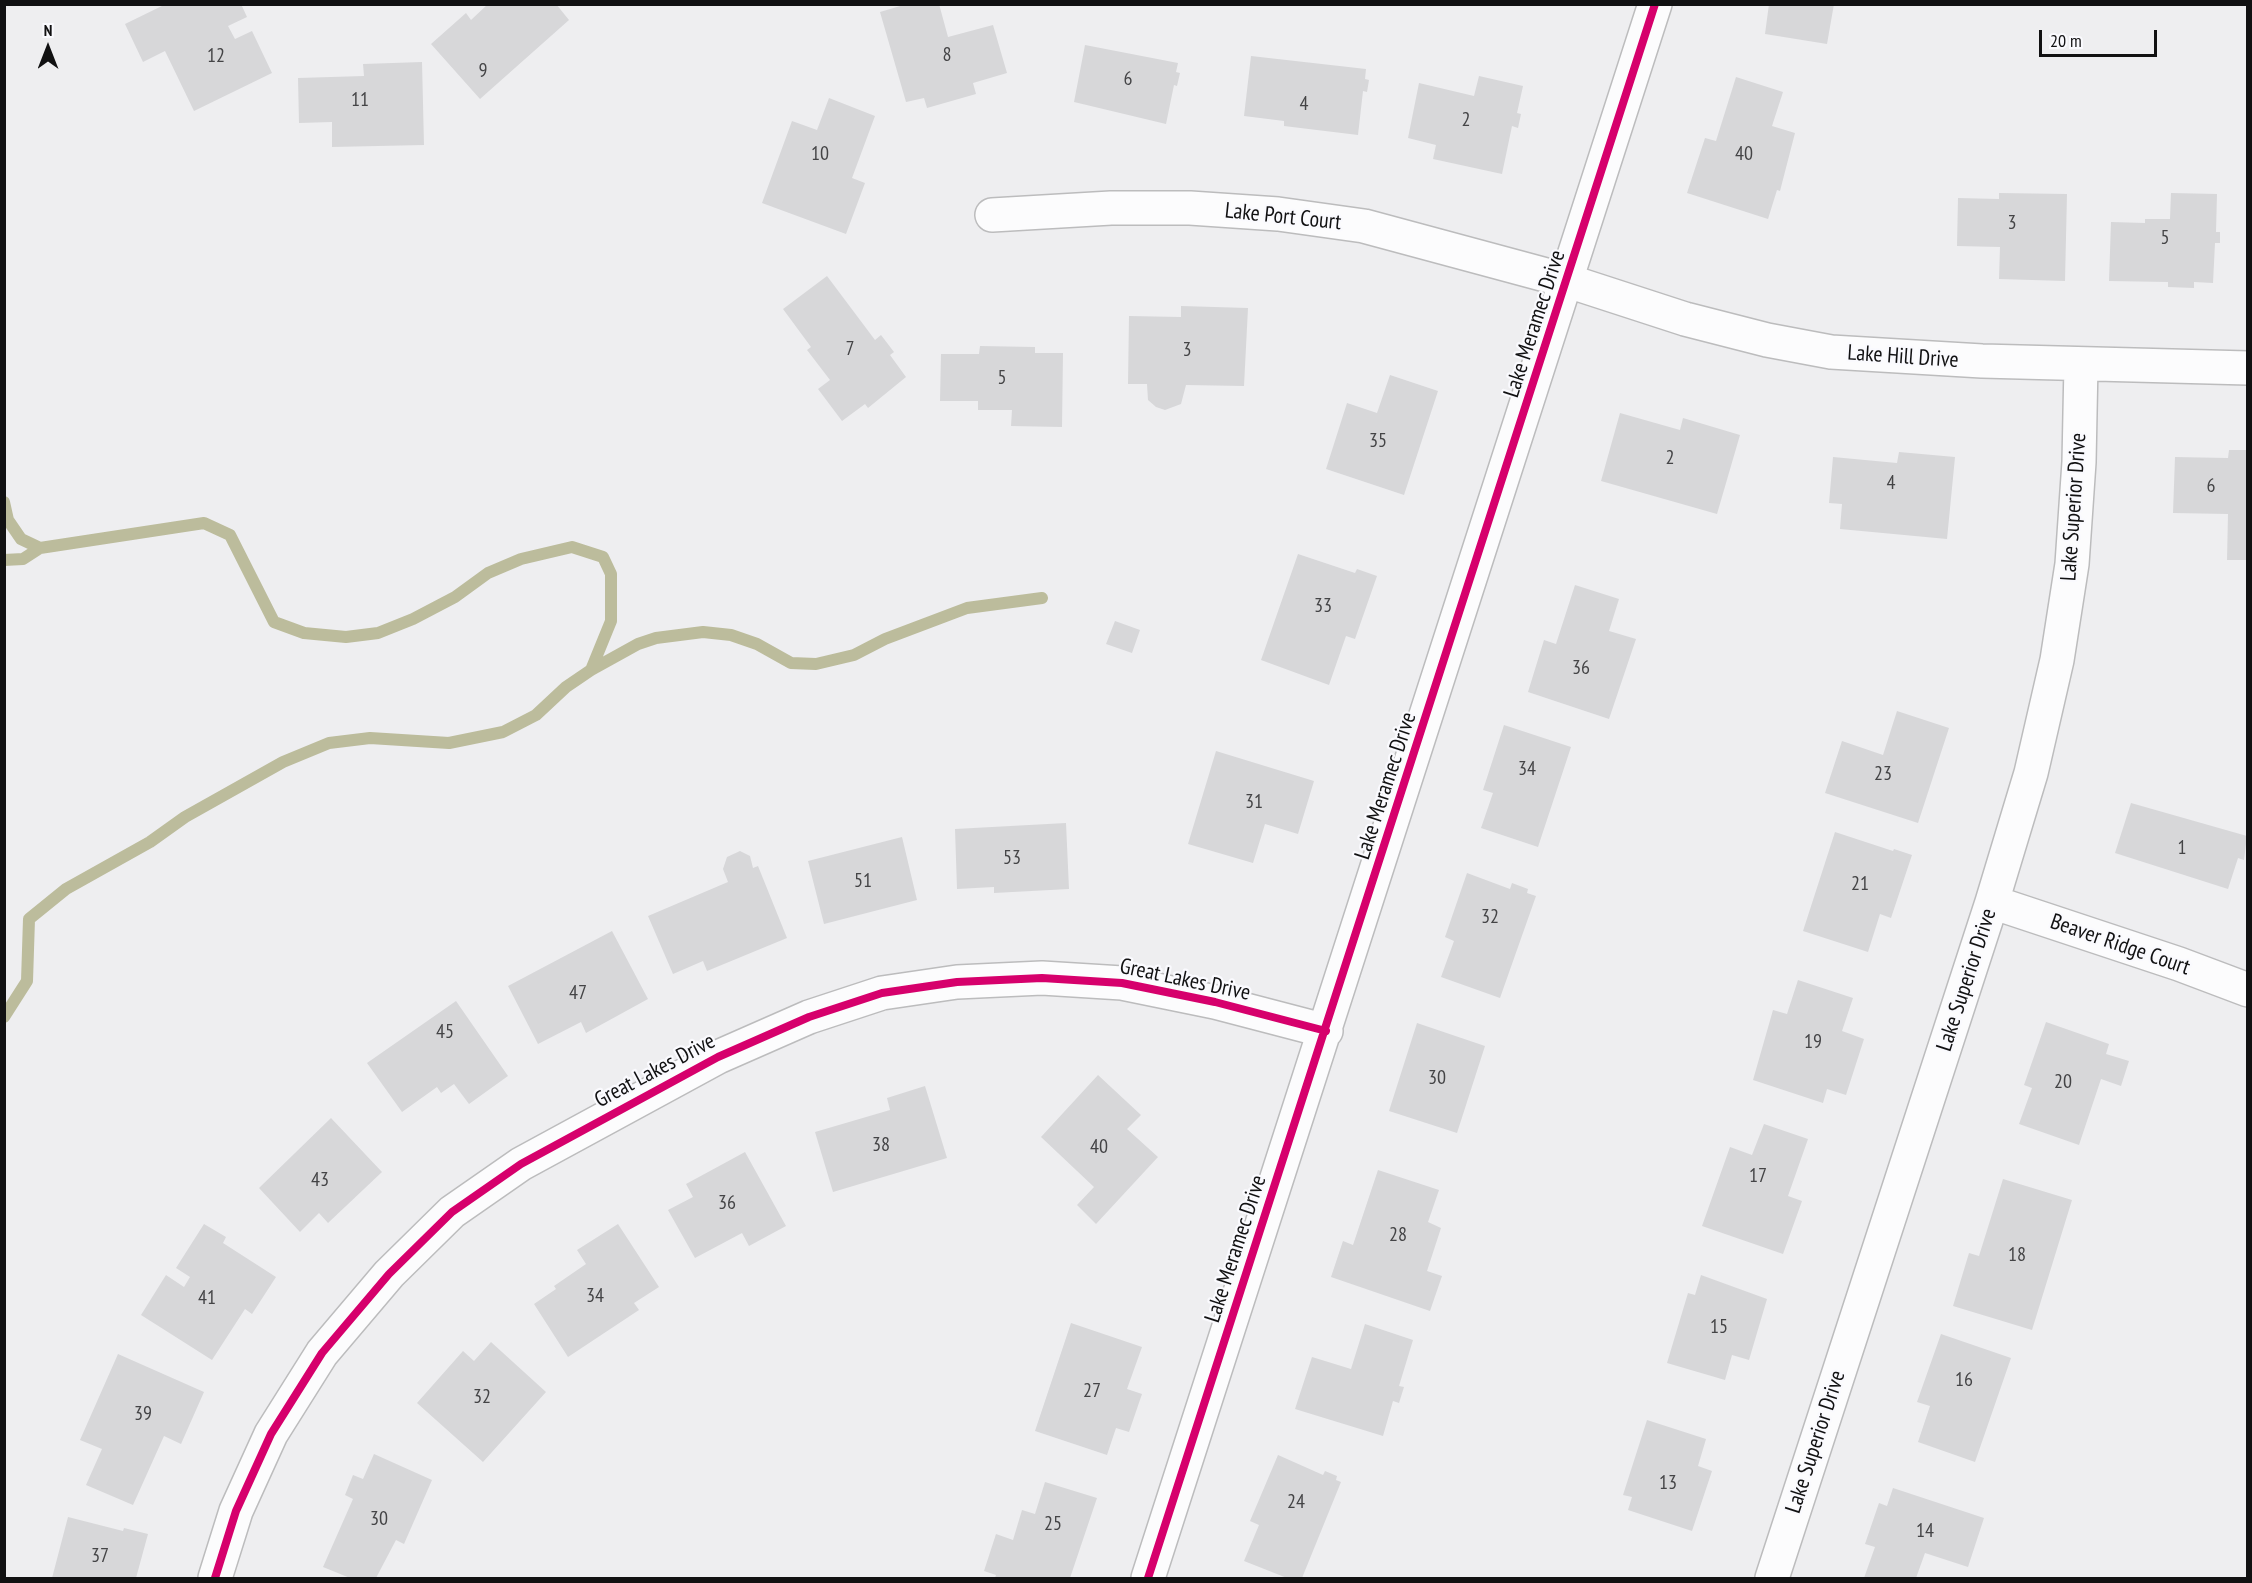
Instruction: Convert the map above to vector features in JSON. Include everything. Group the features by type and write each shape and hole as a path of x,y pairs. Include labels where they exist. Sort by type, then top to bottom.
{"street":[{"name":"Lake Meramec Drive","path":"1148,1578 1568,282 1655,4"},
{"name":"Lake Port Court","path":"992,215 1111,208 1179,208 1278,214 1364,226 1568,282"},
{"name":"Lake Hill Drive","path":"1568,282 1685,319 1767,340 1831,352 1906,358 2247,368"},
{"name":"Lake Superior Drive","path":"1772,1578 1992,902 2031,773 2057,660 2072,564 2079,462 2081,364"},
{"name":"Beaver Ridge Court","path":"1992,902 2179,964 2247,990"},
{"name":"Great Lakes Drive","path":"216,1578 236,1511 271,1434 322,1353 389,1274 452,1212 521,1164 718,1057 809,1017 882,993 957,982 1042,978 1122,983 1215,1002 1326,1031"}],"building":[{"path":"166,4 241,4 247,17 228,26 235,39 252,31 272,73 194,111 165,51 143,62 125,24"},
{"path":"488,4 556,4 569,20 480,99 431,44 466,13 471,20"},
{"path":"907,4 939,4 948,37 993,25 1007,73 973,83 976,94 927,108 924,98 906,102 880,12"},
{"path":"1769,4 1834,4 1827,44 1765,34"},
{"path":"1085,45 1178,63 1176,72 1180,73 1177,86 1174,85 1166,124 1074,102"},
{"path":"1251,56 1366,69 1365,79 1369,80 1367,92 1363,91 1358,135 1284,126 1284,121 1244,116"},
{"path":"422,62 424,145 332,147 332,122 299,123 298,78 364,76 363,64"},
{"path":"1479,76 1523,86 1517,113 1521,114 1518,128 1512,126 1502,174 1433,159 1436,145 1408,138 1419,83 1474,96"},
{"path":"1736,77 1783,92 1772,126 1795,133 1780,191 1777,190 1768,219 1687,193 1705,138 1716,141"},
{"path":"829,98 875,116 852,178 865,183 846,234 762,203 792,121 817,130"},
{"path":"1999,193 2067,194 2065,281 1999,279 2000,247 1957,246 1958,198 1999,199"},
{"path":"2171,193 2217,194 2216,232 2220,232 2220,243 2215,243 2213,283 2194,282 2194,288 2168,287 2168,282 2109,281 2111,222 2145,223 2145,219 2170,219"},
{"path":"827,276 875,340 881,335 894,352 890,355 906,377 868,408 865,404 842,421 818,389 830,380 807,350 811,347 783,309"},
{"path":"1181,306 1248,308 1244,386 1186,385 1181,404 1165,410 1156,407 1148,400 1147,384 1128,384 1129,316 1181,317"},
{"path":"980,346 1035,347 1035,353 1063,353 1062,427 1011,426 1012,410 978,410 978,401 940,401 941,354 979,354"},
{"path":"1390,375 1438,391 1404,495 1326,469 1347,403 1377,413"},
{"path":"1620,413 1680,430 1683,418 1740,435 1717,514 1601,481"},
{"path":"2229,450 2248,450 2248,560 2227,560 2228,514 2173,513 2175,457 2228,458"},
{"path":"1899,452 1955,457 1947,539 1840,529 1842,504 1829,503 1833,457 1897,463"},
{"path":"1298,554 1355,573 1357,569 1377,576 1355,639 1346,636 1329,685 1261,660"},
{"path":"1575,585 1619,599 1609,631 1636,639 1609,719 1528,692 1544,640 1556,644"},
{"path":"1115,621 1140,630 1132,653 1106,644"},
{"path":"1897,711 1949,728 1918,823 1825,793 1842,741 1883,755"},
{"path":"1504,725 1571,747 1538,847 1481,828 1493,793 1483,790"},
{"path":"1216,751 1314,781 1298,834 1265,824 1253,863 1188,844"},
{"path":"2131,803 2247,836 2244,860 2238,858 2228,889 2115,853"},
{"path":"1066,823 1069,889 994,893 994,887 957,889 955,829"},
{"path":"1835,832 1912,855 1891,918 1880,914 1868,952 1803,931"},
{"path":"902,837 917,900 824,924 808,861"},
{"path":"740,851 750,856 753,868 758,866 787,938 707,971 703,961 673,974 648,916 728,882 723,869 727,857"},
{"path":"1467,873 1510,889 1512,883 1528,889 1527,893 1536,896 1500,998 1441,977 1454,941 1445,937"},
{"path":"612,931 648,999 586,1033 581,1022 538,1044 508,986"},
{"path":"1798,980 1853,998 1842,1031 1864,1039 1846,1095 1827,1089 1823,1103 1753,1080 1773,1010 1787,1014"},
{"path":"456,1001 508,1076 469,1104 454,1084 441,1093 437,1087 402,1112 367,1063"},
{"path":"2046,1022 2109,1044 2106,1054 2129,1061 2121,1086 2101,1079 2079,1145 2019,1124 2032,1088 2024,1085"},
{"path":"1417,1023 1485,1046 1457,1133 1389,1111"},
{"path":"1098,1075 1141,1115 1127,1129 1158,1157 1096,1224 1077,1205 1094,1187 1041,1137"},
{"path":"925,1086 947,1158 833,1192 815,1132 890,1110 887,1098"},
{"path":"331,1118 382,1172 328,1223 319,1213 300,1232 259,1188"},
{"path":"1764,1124 1808,1139 1788,1196 1802,1201 1783,1254 1702,1226 1730,1147 1752,1155"},
{"path":"745,1152 786,1226 749,1246 742,1233 695,1258 668,1210 693,1197 686,1184"},
{"path":"1378,1170 1439,1190 1428,1222 1441,1228 1427,1271 1442,1276 1430,1311 1331,1277 1343,1241 1353,1245"},
{"path":"2003,1179 2072,1200 2032,1330 1953,1306 1969,1253 1979,1256"},
{"path":"204,1224 226,1237 223,1243 276,1277 252,1314 245,1309 212,1360 141,1315 166,1275 184,1287 190,1277 176,1268"},
{"path":"618,1224 659,1287 634,1303 639,1310 568,1357 534,1304 556,1289 554,1286 586,1264 577,1250"},
{"path":"1701,1275 1767,1299 1749,1360 1732,1355 1725,1380 1667,1363 1688,1293 1695,1295"},
{"path":"1071,1323 1142,1347 1127,1389 1142,1394 1129,1432 1116,1428 1107,1455 1035,1431"},
{"path":"1365,1324 1413,1340 1399,1386 1404,1387 1399,1403 1393,1401 1383,1436 1295,1409 1312,1357 1351,1369"},
{"path":"1941,1334 2011,1358 1975,1462 1918,1442 1930,1406 1917,1402"},
{"path":"491,1342 546,1392 483,1462 417,1403 463,1351 474,1361"},
{"path":"118,1354 204,1392 181,1444 164,1436 133,1505 86,1485 102,1449 80,1440"},
{"path":"1647,1420 1706,1439 1698,1466 1712,1471 1692,1531 1628,1510 1632,1497 1623,1495"},
{"path":"374,1454 432,1480 404,1544 396,1540 376,1578 350,1578 323,1567 353,1499 345,1495 353,1475 363,1479"},
{"path":"1278,1455 1323,1475 1325,1471 1337,1476 1336,1480 1341,1482 1302,1578 1287,1578 1244,1561 1259,1525 1250,1521"},
{"path":"1045,1482 1097,1498 1070,1578 995,1578 996,1575 984,1571 996,1534 1013,1540 1022,1510 1035,1514"},
{"path":"1893,1488 1984,1518 1968,1567 1925,1553 1916,1578 1864,1578 1875,1547 1865,1544 1879,1503 1887,1506"},
{"path":"68,1517 123,1531 124,1528 148,1534 136,1578 52,1578"}],"waterway":[{"path":"4,502 8,520 21,539 40,548"},
{"path":"4,560 23,559 40,548 204,523 230,535 274,622 304,633 346,637 378,633 413,619 455,597 488,573 521,559 572,547 603,557 611,574 611,621 591,670"},
{"path":"4,1017 27,981 29,919 66,889 150,842 185,817 283,762 329,743 370,738 449,743 503,732 536,715 566,687 591,670 638,644 656,638 703,632 731,635 757,644 791,663 816,664 854,655 885,639 967,608 1042,598"}],"cycle path":[{"path":"1148,1578 1655,4"},
{"path":"215,1578 236,1511 271,1434 322,1353 389,1274 452,1212 521,1164 718,1057 809,1017 882,993 957,982 1042,978 1122,983 1215,1002 1326,1031"}]}
